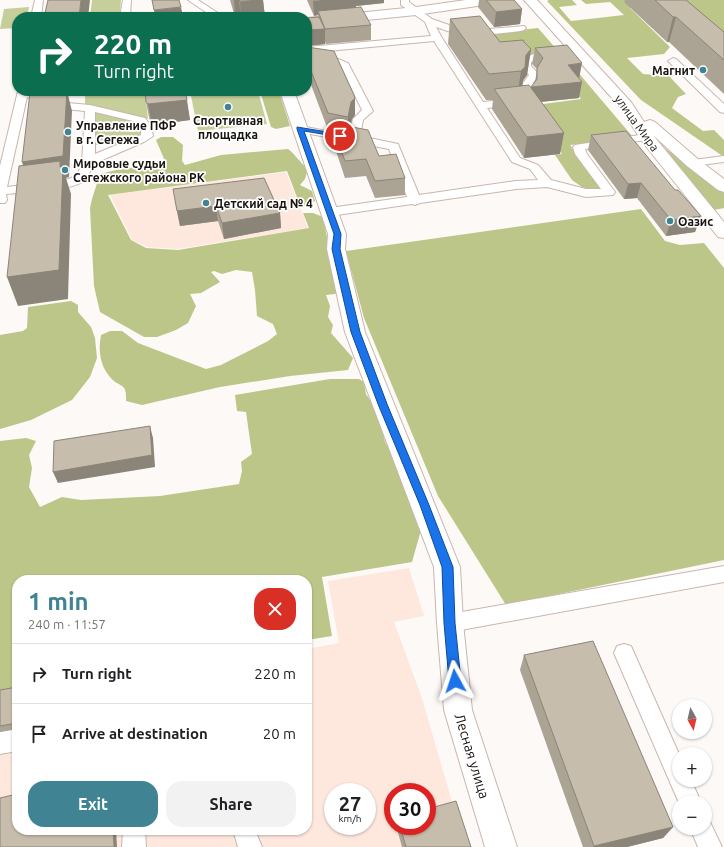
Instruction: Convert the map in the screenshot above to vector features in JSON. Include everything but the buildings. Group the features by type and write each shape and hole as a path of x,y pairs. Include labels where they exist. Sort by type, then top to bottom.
{"street":[{"path":"312,21 416,11 491,0"},
{"name":"улица Мира","path":"530,0 626,105 646,137 718,215 724,233"},
{"name":"Лесная улица","path":"289,96 337,234 336,249 355,332 447,567 450,623 458,710 501,847"},
{"path":"626,105 693,163 724,187"}],"lane":[{"path":"37,12 39,0"},
{"path":"126,12 127,0"},
{"path":"192,0 211,12"},
{"path":"406,0 404,3 430,21 465,34 521,28"},
{"path":"430,21 437,38 516,160 534,167 547,183"},
{"path":"312,50 437,38"},
{"path":"480,105 520,102 526,99 530,91 528,83 534,74 526,67 526,61 536,56 580,54"},
{"path":"312,58 332,60 345,65 368,111 358,119 354,138"},
{"path":"673,61 724,110"},
{"path":"0,201 2,199 0,193 22,96"},
{"path":"34,96 54,105 90,108 141,120 146,126 148,136 138,142 88,162"},
{"path":"0,193 75,182 84,175 88,162 90,108"},
{"path":"300,129 394,146 415,201"},
{"path":"330,212 415,201 516,185 547,183 586,193 609,192 581,154 579,147 646,137"},
{"path":"693,163 724,159"},
{"path":"450,623 724,574"},
{"path":"624,654 672,763"},
{"path":"0,743 12,741"},
{"path":"134,835 134,847"},
{"path":"246,835 250,847"},
{"path":"704,835 710,847"}],"shaded area":[{"name":"Детский сад № 4","path":"286,172 308,228 178,249 147,247 132,240 110,195"},
{"path":"409,568 424,616 394,622 422,698 465,847 0,847 0,699 12,697 12,835 312,835 312,648 339,643 328,581"}],"green space":[{"path":"92,0 121,0 120,12 91,12"},
{"path":"572,0 577,5 559,7 571,21 624,15 610,2 586,4 581,0 634,0 668,5 630,8 670,47 664,54 627,58 643,74 669,76 686,94 678,97 672,108 703,131 714,130 724,140 724,157 641,100 547,1"},
{"path":"671,0 724,0 724,38"},
{"path":"29,7 28,12 12,12 12,28 0,29 4,9"},
{"path":"538,28 559,52 534,54 522,61 521,67 527,74 523,83 525,91 473,35"},
{"path":"565,57 632,136 630,138 570,145 602,190 586,190 572,180 555,155 562,154 528,106 581,99 567,81 580,79 565,60 534,63 532,60"},
{"path":"85,96 146,96 148,119 85,105"},
{"name":"Спортивная площадка","path":"191,96 259,96 267,124 198,131"},
{"path":"262,96 281,96 290,126 276,129 271,127"},
{"path":"93,111 136,122 141,127 142,136 127,144 93,145"},
{"path":"161,137 173,137 183,145 182,161 185,165 221,155 288,149 308,169 305,179 300,185 312,191 315,201 301,208 287,171 108,195 131,240 146,248 178,250 309,228 303,213 313,213 323,217 332,263 340,290 335,294 326,295 330,306 328,317 333,325 331,333 353,358 348,370 290,376 220,387 142,405 126,401 124,388 110,377 102,363 100,346 101,335 110,331 122,331 138,343 206,369 221,365 268,341 277,334 273,324 257,316 252,272 236,270 222,274 214,271 211,272 220,282 201,293 190,294 196,306 188,323 176,330 157,337 144,337 100,312 94,286 90,208 100,174 120,169 164,164 165,161 156,140"},
{"path":"655,141 724,191 724,208 714,210"},
{"path":"641,209 665,241 680,245 704,243 724,268 724,560 506,605 438,496 364,318 346,251"},
{"path":"71,301 78,305 78,312 91,327 95,338 97,358 90,377 72,400 31,420 0,429 0,335 23,331 27,328 28,307"},
{"path":"330,379 359,379 364,382 366,394 379,413 385,442 394,457 423,523 412,562 322,577 332,636 312,639 312,575 12,575 12,690 0,692 0,441 26,438 36,441 29,455 32,468 29,487 40,507 62,497 81,500 160,496 239,484 242,471 241,462 252,454 246,412 237,411 235,395"}],"place":[{"name":"Магнит","path":"703,70"},
{"name":"Спортивная площадка","path":"228,107"},
{"name":"Управление ПФР в г. Сегежа","path":"68,132"},
{"name":"Мировые судьи Сегежского района РК","path":"65,170"},
{"name":"Детский сад № 4","path":"206,203"},
{"name":"Оазис","path":"670,221"}],"route":[{"path":"340,136 300,129 337,234 336,249 355,332 447,567 455,681"}]}
